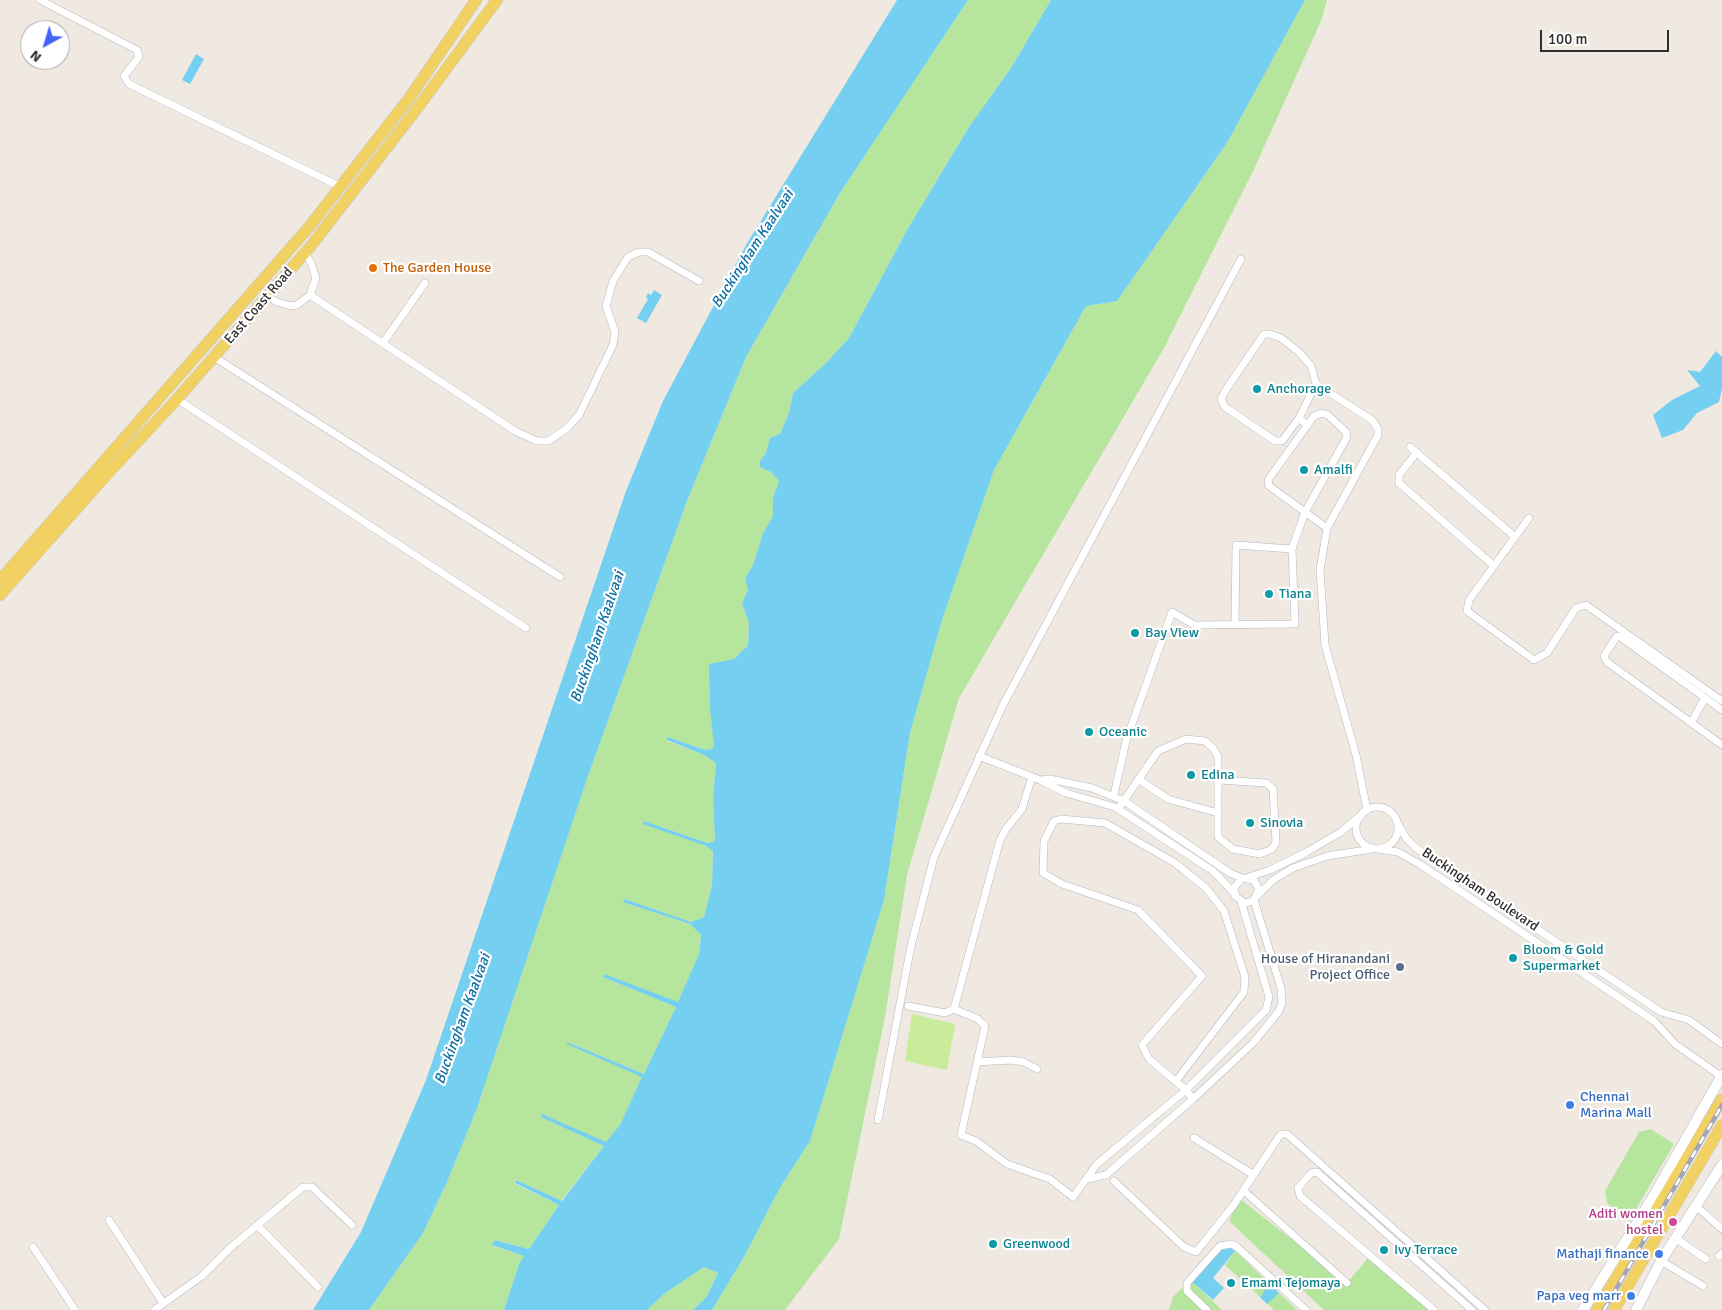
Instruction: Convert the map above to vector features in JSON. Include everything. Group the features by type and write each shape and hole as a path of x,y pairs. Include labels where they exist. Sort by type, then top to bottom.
{"main road":[{"name":"East Coast Road","path":"0,580 296,243 410,97 476,0"},
{"name":"East Coast Road","path":"0,595 177,399 305,253 419,106 497,0"},
{"path":"1597,1310 1722,1099"},
{"path":"1614,1310 1722,1125"}],"street":[{"path":"40,0 137,50 140,57 124,76 129,84 341,187"},
{"path":"310,296 515,431 537,441 548,441 566,429 579,415 614,345 615,332 608,315 607,299 613,281 628,258 639,252 648,252 699,281"},
{"path":"267,296 285,305 292,306 297,305 310,296 316,278 312,263 305,253"},
{"path":"878,1120 911,946 934,857 980,756 1071,577 1241,259"},
{"path":"383,343 425,284"},
{"path":"1316,384 1299,418 1282,441 1275,440 1225,407 1221,399 1264,334 1270,334 1281,338 1299,352 1311,366 1316,384 1372,420 1378,429 1378,435 1327,528 1320,570 1325,646 1356,755 1364,812 1356,825 1358,836 1366,846 1376,849"},
{"path":"214,357 560,577"},
{"path":"177,399 526,628"},
{"path":"1114,795 1126,740 1172,612 1194,625 1295,624 1292,549 1305,512 1347,437 1340,427 1322,413 1314,416 1307,425 1269,478 1268,486 1305,512 1327,528"},
{"path":"1299,418 1307,425"},
{"path":"1410,447 1514,536"},
{"path":"1417,452 1399,476 1399,483 1493,565"},
{"path":"1529,518 1469,600 1467,611 1534,660 1547,653 1576,608 1586,605 1722,701"},
{"path":"1235,624 1236,545 1292,549"},
{"path":"1722,710 1620,637 1617,636 1606,654 1607,662 1722,745"},
{"path":"1691,724 1705,698"},
{"path":"1118,809 1158,750 1186,738 1205,741 1213,748 1218,757 1218,837 1233,848 1260,854 1272,848 1276,842 1273,789 1266,783 1219,780"},
{"path":"954,1009 978,1019 985,1026 961,1135 976,1141 1007,1164 1050,1179 1073,1197 1097,1164 1186,1090 1262,1016 1269,1003 1269,996 1241,901 1213,871 1118,809 1098,801 1066,793 1032,776 980,756"},
{"path":"908,1006 945,1014 954,1009 1000,840 1022,809 1032,776"},
{"path":"1040,780 1050,779 1114,795 1244,878 1256,882 1256,897 1283,996 1279,1011 1253,1043 1193,1099 1106,1175 1087,1179"},
{"path":"1138,779 1168,799 1218,812"},
{"name":"Buckingham Boulevard","path":"1364,812 1376,808 1386,810 1397,822 1403,834 1416,848 1666,1014 1689,1020 1722,1044"},
{"path":"1235,895 1236,884 1244,878 1270,870 1305,853 1340,832 1364,812"},
{"path":"1176,1081 1244,992 1243,970 1224,911 1206,888 1175,863 1105,823 1061,819 1054,821 1044,841 1043,873 1062,884 1138,910 1202,976 1142,1045 1148,1059 1176,1081 1193,1099"},
{"name":"Buckingham Boulevard","path":"1256,897 1278,876 1305,863 1333,855 1384,848 1393,842 1397,833 1397,822"},
{"name":"Buckingham Boulevard","path":"1376,849 1388,849 1404,855 1543,946 1659,1025 1675,1044 1722,1076"},
{"path":"1241,901 1249,902 1256,897"},
{"path":"1252,939 1266,937"},
{"path":"1543,946 1549,937"},
{"path":"1659,1025 1666,1014"},
{"path":"977,1062 1011,1060 1024,1062 1038,1069"},
{"path":"1583,1310 1653,1197 1722,1076"},
{"path":"1114,1181 1184,1247 1192,1252 1200,1248 1244,1191 1280,1136 1287,1134 1486,1310"},
{"path":"1194,1138 1254,1175"},
{"path":"1636,1310 1667,1250 1722,1165"},
{"path":"1434,1310 1300,1196 1297,1190 1311,1173 1317,1172 1472,1310"},
{"path":"154,1310 202,1276 257,1224 303,1187 312,1187 352,1225"},
{"path":"1244,1191 1347,1283"},
{"path":"1696,1206 1722,1229"},
{"path":"110,1220 163,1303"},
{"path":"257,1224 318,1287"},
{"path":"1675,1238 1706,1259"},
{"path":"1652,1243 1667,1250"},
{"path":"1206,1310 1187,1291 1187,1283 1220,1246 1230,1244 1245,1254 1306,1310"},
{"path":"33,1247 75,1310"},
{"path":"1661,1261 1703,1286"}],"green space":[{"path":"968,0 1051,0 1011,68 969,127 907,230 849,338 826,363 793,393 789,413 780,434 770,438 766,453 760,461 760,467 771,472 779,481 773,498 773,516 763,533 753,565 745,578 748,590 742,603 749,623 748,645 734,659 718,663 709,692 714,745 712,750 705,750 668,737 667,741 704,755 716,763 713,798 715,841 707,843 644,821 644,824 706,846 713,851 712,885 704,917 691,922 624,899 624,902 690,924 701,935 699,954 678,1003 603,975 603,977 676,1007 644,1074 567,1042 643,1076 620,1125 606,1143 542,1114 542,1117 604,1146 561,1201 516,1180 515,1184 559,1205 529,1249 496,1240 493,1246 524,1256 519,1264 504,1310 369,1310 423,1233 447,1182 476,1111 587,779 687,501 746,357 840,193"},
{"path":"1305,0 1327,0 1321,21 1254,169 1164,348 959,698 907,875 885,1017 839,1239 785,1310 712,1310 744,1257 781,1186 810,1141 884,900 910,733 942,620 994,470 1086,306 1117,301 1227,143"},
{"path":"912,1014 955,1024 947,1070 905,1061"},
{"path":"1651,1129 1674,1144 1629,1221 1607,1203 1605,1191 1639,1132"},
{"path":"1239,1198 1347,1283 1368,1258 1429,1310 1324,1310 1229,1221"},
{"path":"1235,1251 1297,1310 1274,1310 1225,1265"},
{"path":"704,1267 718,1273 707,1296 693,1310 647,1310 664,1294"},
{"path":"1190,1280 1222,1310 1169,1310 1173,1297"}],"water":[{"name":"Buckingham Kaalvaai","path":"897,0 968,0 840,193 746,357 687,501 587,779 476,1111 447,1182 423,1233 369,1310 313,1310 361,1232 426,1080 626,491 663,401 746,245"},
{"path":"1051,0 1305,0 1227,143 1117,301 1086,306 994,470 942,620 910,733 884,900 810,1141 781,1186 744,1257 712,1310 693,1310 707,1296 718,1273 704,1267 664,1294 647,1310 504,1310 519,1264 524,1256 492,1245 495,1240 529,1249 559,1205 515,1183 516,1180 562,1201 604,1146 541,1117 542,1114 606,1142 620,1125 642,1077 567,1044 567,1042 644,1074 676,1007 603,977 604,974 678,1002 699,954 701,935 690,924 623,902 624,899 691,922 704,917 712,885 713,851 706,846 643,824 644,821 707,843 715,841 713,798 716,763 704,755 667,740 668,737 705,750 712,749 714,745 710,709 709,664 734,659 748,645 749,623 742,603 748,590 745,578 753,565 763,533 773,516 773,498 779,481 771,472 760,467 760,461 766,453 770,438 780,434 789,413 793,393 826,363 849,338 907,230 969,127 1011,68"},
{"path":"196,54 204,59 190,84 182,80"},
{"path":"654,290 662,295 646,323 637,318 648,299 646,297 648,293 651,295"},
{"path":"1716,351 1722,357 1722,388 1719,402 1697,413 1683,430 1662,438 1653,415 1672,400 1700,386 1687,370 1700,372"},
{"path":"1226,1244 1235,1251 1213,1278 1224,1288 1213,1300 1190,1280"},
{"path":"1270,1284 1279,1293 1267,1304 1260,1297"}],"railway":[{"path":"1604,1310 1722,1105"}],"place":[{"name":"The Garden House","path":"373,268"},
{"name":"Anchorage","path":"1257,389"},
{"name":"Amalfi","path":"1304,470"},
{"name":"Tiana","path":"1269,594"},
{"name":"Bay View","path":"1135,633"},
{"name":"Oceanic","path":"1089,732"},
{"name":"Edina","path":"1191,775"},
{"name":"Sinovia","path":"1250,823"},
{"name":"Bloom & Gold Supermarket","path":"1513,958"},
{"name":"House of Hiranandani Project Office","path":"1400,967"},
{"name":"Chennai Marina Mall","path":"1570,1105"},
{"name":"Aditi women hostel","path":"1673,1222"},
{"name":"Greenwood","path":"993,1244"},
{"name":"Ivy Terrace","path":"1384,1250"},
{"name":"Mathaji finance","path":"1659,1254"},
{"name":"Emami Tejomaya","path":"1231,1283"},
{"name":"Papa veg marr","path":"1631,1296"}]}
